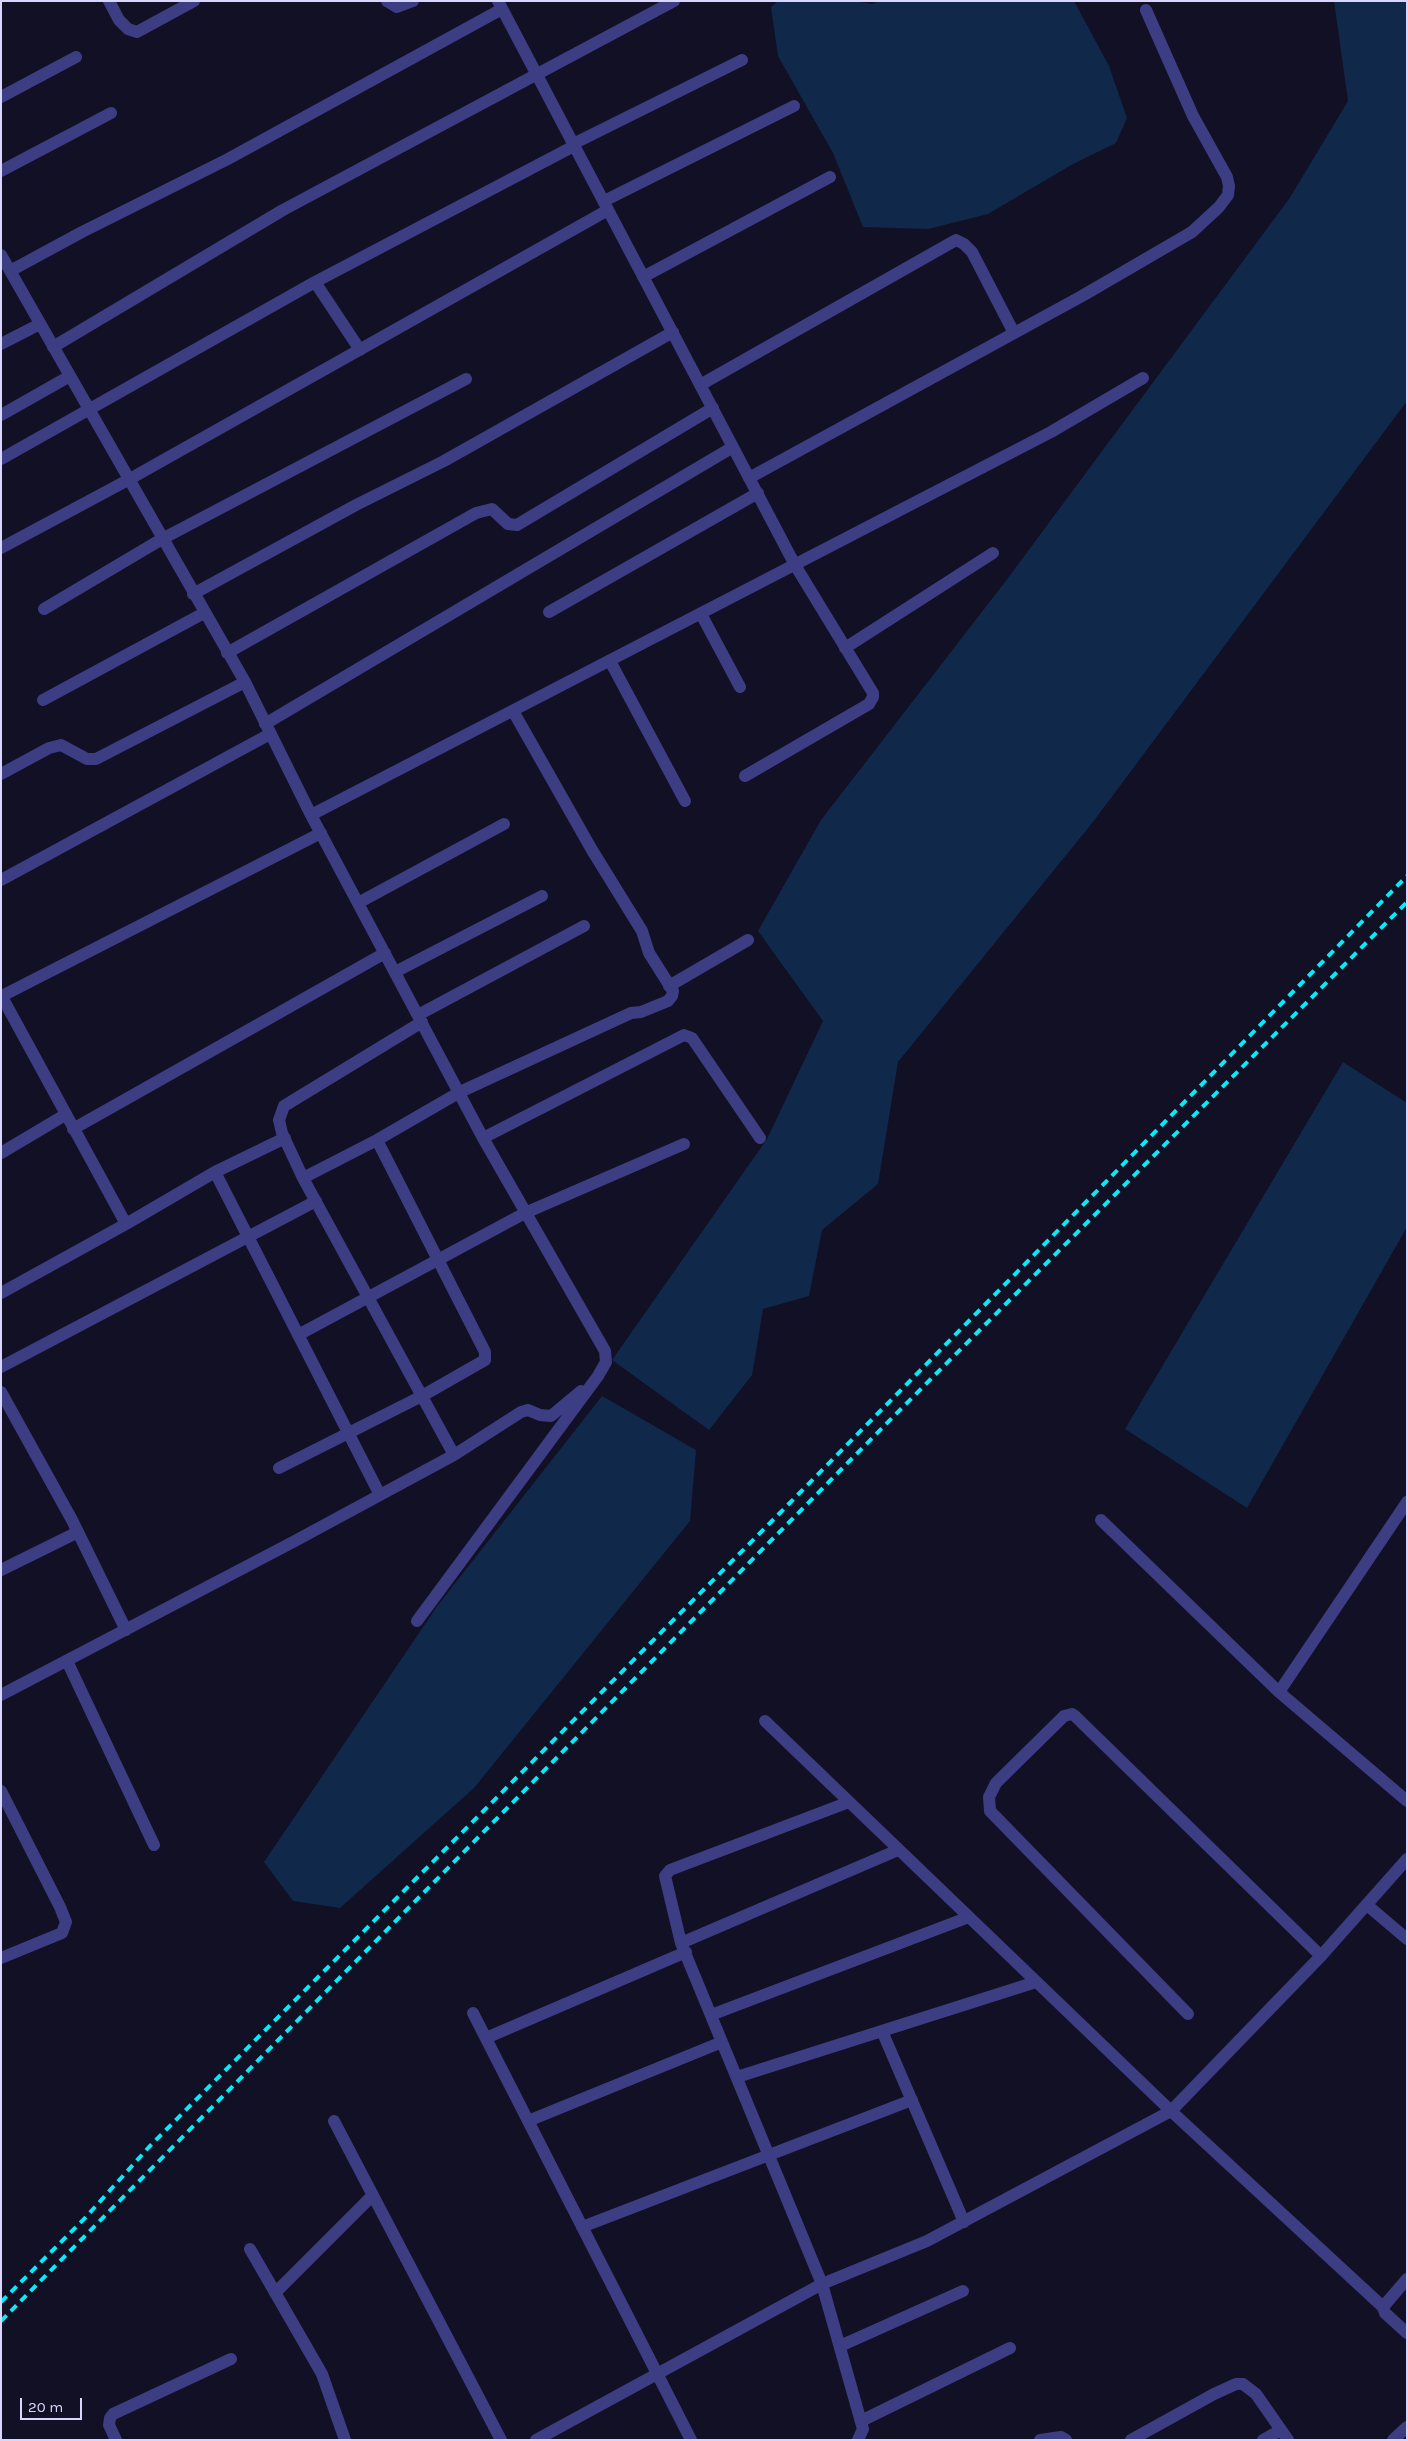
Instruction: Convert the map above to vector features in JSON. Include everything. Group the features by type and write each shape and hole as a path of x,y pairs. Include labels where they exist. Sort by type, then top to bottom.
{"street":[{"path":"109,1 119,20 128,29 137,32 194,1"},
{"path":"387,1 397,7 413,1"},
{"path":"53,347 283,210 674,1"},
{"path":"10,271 82,232 228,159 500,5 795,565 873,693 872,700 745,776"},
{"path":"750,478 1014,333 1192,232 1210,217 1228,195 1227,177 1193,116 1146,10"},
{"path":"1,97 76,57"},
{"path":"1,459 315,282 574,145 742,60"},
{"path":"1,548 128,480 360,350 606,206 794,106"},
{"path":"1,171 111,113"},
{"path":"643,277 830,177"},
{"path":"700,385 956,240 964,244 972,252 1014,333"},
{"path":"1,255 162,540 245,682 311,815 483,1138 605,1351 606,1362 598,1376 418,1621"},
{"path":"315,282 360,350"},
{"path":"1,344 40,324"},
{"path":"193,594 356,505 444,461 673,332"},
{"path":"1,415 70,376"},
{"path":"311,815 1052,432 1143,378"},
{"path":"44,609 162,540 466,379"},
{"path":"227,653 476,513 492,509 508,524 517,524 713,408"},
{"path":"1,880 268,729 733,447"},
{"path":"549,612 758,493"},
{"path":"846,648 993,553"},
{"path":"44,700 204,613"},
{"path":"701,614 740,687"},
{"path":"610,661 685,801"},
{"path":"1,774 49,748 60,745 86,759 96,759 245,682"},
{"path":"303,1178 377,1140 460,1092 631,1013 641,1012 668,1001 672,991 649,953 642,931 592,850 513,711"},
{"path":"358,903 504,824"},
{"path":"126,1224 3,1001 321,833"},
{"path":"396,972 542,896"},
{"path":"454,1455 303,1178 284,1138 279,1120 284,1106 420,1018 584,926"},
{"path":"669,986 748,940"},
{"path":"73,1129 385,953"},
{"path":"483,1138 684,1035 692,1038 760,1138"},
{"path":"1,1153 65,1115"},
{"path":"1,1293 126,1224 214,1172 284,1138"},
{"path":"279,1468 422,1396 483,1362 486,1355 377,1140"},
{"path":"298,1335 525,1213 684,1144"},
{"path":"214,1172 380,1495"},
{"path":"1,1367 248,1238 316,1200"},
{"path":"1,1695 454,1455 523,1411 551,1416 598,1376"},
{"path":"1,1392 78,1532 126,1630"},
{"path":"1280,1692 1407,1502"},
{"path":"1101,1520 1280,1692 1407,1801"},
{"path":"1,1570 78,1532"},
{"path":"67,1660 154,1846"},
{"path":"1188,2014 990,1811 989,1797 996,1783 1064,1716 1072,1714 1075,1716 1321,1956"},
{"path":"765,1721 1171,2111 1383,2307 1385,2313 1407,2332"},
{"path":"1,1791 66,1922 62,1933 1,1958"},
{"path":"849,1802 666,1873 665,1876 684,1948 822,2284 863,2429 858,2440"},
{"path":"486,2038 898,1850"},
{"path":"536,2440 822,2284 927,2240 964,2222 1171,2111 1321,1956 1407,1859"},
{"path":"1367,1905 1407,1939"},
{"path":"711,2015 969,1917"},
{"path":"737,2077 1036,1982"},
{"path":"473,2013 691,2440"},
{"path":"882,2031 964,2222"},
{"path":"528,2121 722,2042"},
{"path":"582,2227 912,2100"},
{"path":"334,2121 501,2440"},
{"path":"275,2293 373,2195"},
{"path":"250,2250 322,2374 345,2440"},
{"path":"1383,2307 1407,2279"},
{"path":"840,2346 963,2291"},
{"path":"861,2421 1010,2348"},
{"path":"116,2440 109,2425 113,2414 231,2359"},
{"path":"1132,2440 1236,2384 1243,2384 1256,2394 1284,2435 1263,2440"},
{"path":"1393,2440 1407,2427"},
{"path":"1040,2440 1061,2436 1066,2440"}],"water":[{"path":"778,1 853,1 872,4 880,1 1074,1 1109,66 1127,118 1116,143 1073,164 988,214 928,229 863,227 833,153 778,56 771,7"},
{"path":"1334,1 1407,1 1407,401 1093,822 898,1062 878,1184 822,1230 809,1296 763,1309 752,1375 709,1430 612,1360 767,1139 823,1021 758,931 821,820 1005,582 1289,199 1348,101"},
{"path":"1343,1062 1407,1103 1407,1227 1247,1508 1125,1429"},
{"path":"602,1396 696,1450 690,1521 474,1788 340,1908 293,1901 264,1862 438,1605"}],"railway":[{"path":"1,2302 86,2217 149,2147 771,1522 1407,876"},
{"path":"1,2321 892,1418 1407,902"}]}
